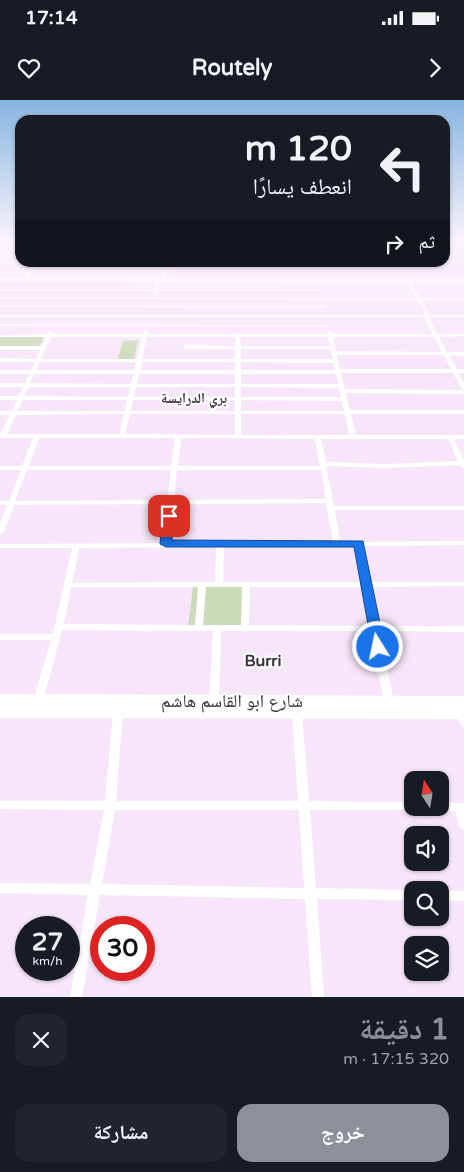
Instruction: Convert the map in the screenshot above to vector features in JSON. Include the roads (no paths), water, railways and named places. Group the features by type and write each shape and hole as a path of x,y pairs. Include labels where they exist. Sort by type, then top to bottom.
{"main road":[{"name":"شارع ابو القاسم هاشم","path":"0,700 388,702 463,713"},
{"name":"شارع ابو القاسم هاشم","path":"0,712 463,713"}],"street":[{"path":"73,286 14,413 1,436 464,437"},
{"path":"122,436 158,286"},
{"path":"238,286 238,437"},
{"path":"319,286 353,437"},
{"path":"411,286 426,311 426,317 464,388"},
{"path":"0,290 320,290"},
{"path":"0,298 464,299"},
{"path":"0,306 323,307"},
{"path":"0,316 464,316"},
{"path":"0,325 328,326"},
{"path":"0,336 464,335"},
{"path":"185,360 187,336"},
{"path":"186,347 464,354"},
{"path":"0,348 44,348"},
{"path":"0,360 336,361"},
{"path":"0,372 464,372"},
{"path":"0,385 238,385 464,392"},
{"path":"0,398 344,399"},
{"path":"0,413 464,412"},
{"path":"0,532 38,436"},
{"path":"166,544 178,436"},
{"path":"318,437 337,543"},
{"path":"0,468 463,465 450,437"},
{"path":"0,503 170,501 464,508"},
{"path":"0,546 464,543"},
{"path":"219,585 220,544"},
{"path":"360,544 388,702"},
{"path":"38,700 59,627 76,545"},
{"path":"69,585 464,584"},
{"path":"199,628 202,585"},
{"path":"245,628 246,585"},
{"path":"59,627 464,628"},
{"path":"214,701 217,628"},
{"path":"0,637 56,637"},
{"path":"76,997 110,805 118,712"},
{"path":"297,713 318,997"},
{"path":"0,805 404,806"},
{"path":"449,806 462,807 464,825"},
{"path":"0,888 310,895 404,895"},
{"path":"449,896 464,896"}],"district":[{"name":"بري الدرايسة","path":"194,398"},
{"name":"Burri","path":"263,660"}]}
